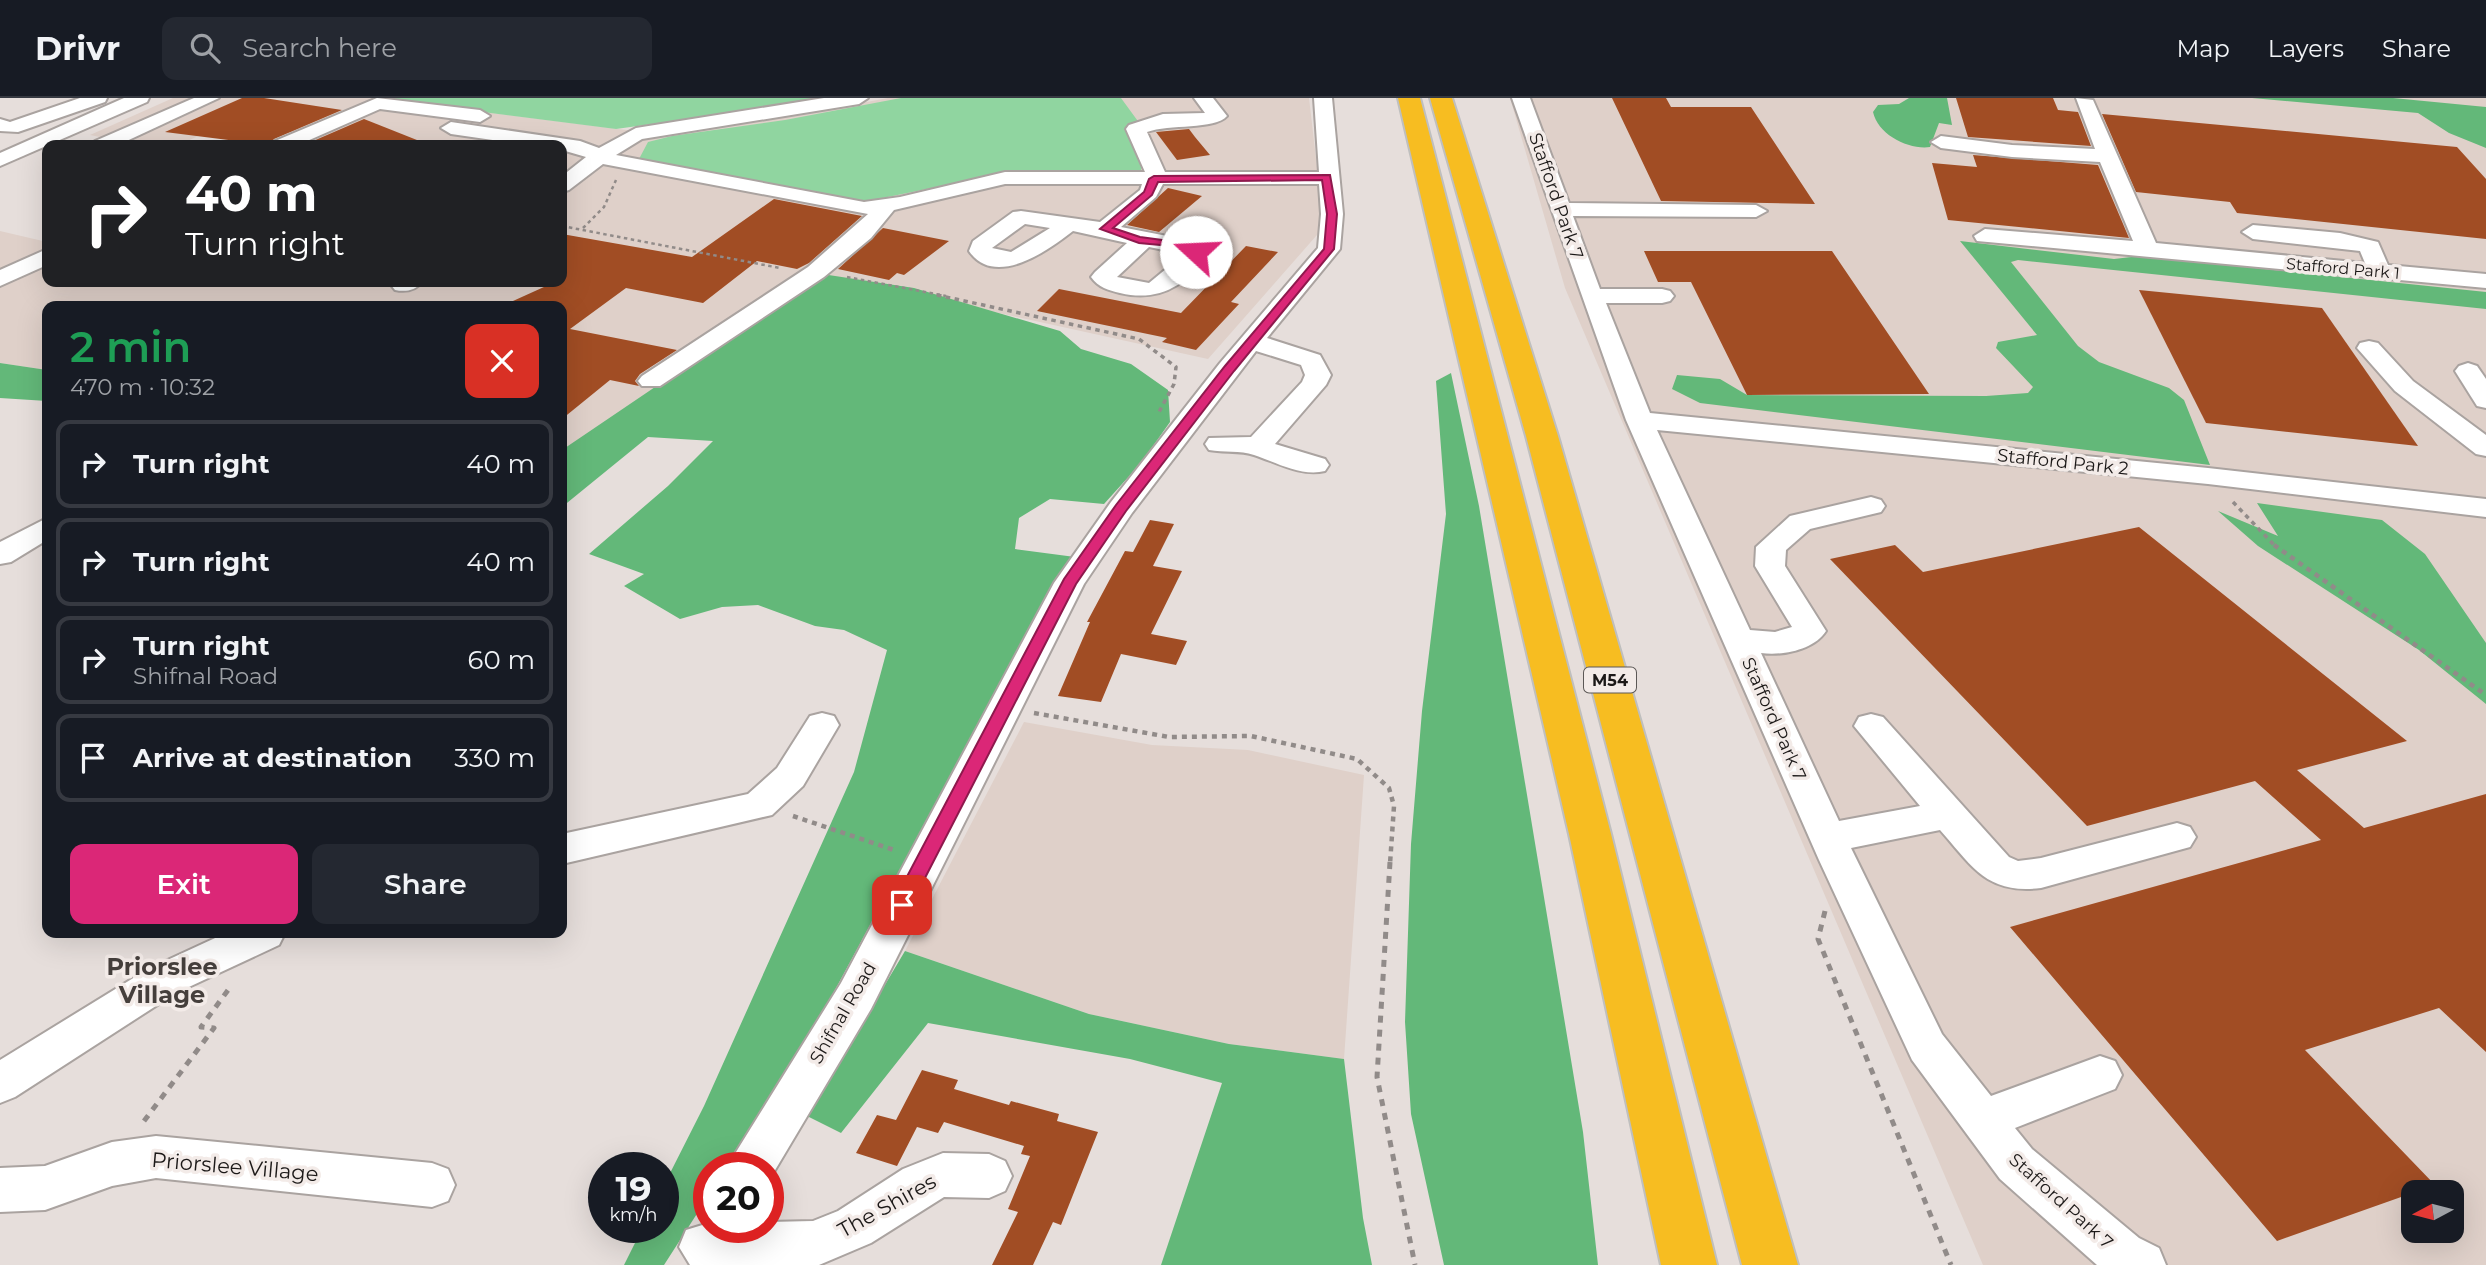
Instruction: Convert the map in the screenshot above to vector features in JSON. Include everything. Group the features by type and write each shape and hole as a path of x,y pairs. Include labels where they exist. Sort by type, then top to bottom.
{"highway":[{"path":"1409,98 1590,834 1689,1265"},
{"name":"M54","path":"1441,98 1542,436 1770,1265"}],"street":[{"path":"5,126 98,98"},
{"path":"48,140 140,98"},
{"path":"113,140 210,98"},
{"path":"567,182 600,156 636,134 859,98"},
{"path":"1105,229 1149,193 1154,179 1155,165 1136,129 1158,113 1204,120 1217,116 1203,98"},
{"name":"Shifnal Road","path":"761,1152 856,996 1002,708 1069,583 1129,498 1329,249 1332,214 1327,177 1328,150 1323,98"},
{"name":"Stafford Park 7","path":"1521,98 1591,296 1639,420 1833,849 1927,1047 2016,1164 2128,1262"},
{"path":"2084,100 2147,248"},
{"path":"293,140 379,103 586,133 596,142 600,156"},
{"path":"5,126 70,140"},
{"path":"451,128 532,140"},
{"path":"0,160 42,142"},
{"path":"1941,142 2012,151 2107,156"},
{"path":"567,145 580,147 618,163 836,205 886,206 960,186 1005,178 1327,177"},
{"path":"651,381 814,273 863,233 886,206"},
{"path":"1560,209 1628,214 1756,211"},
{"path":"1068,224 1105,229 1139,240"},
{"path":"2253,232 2486,259"},
{"name":"Stafford Park 1","path":"1985,236 2147,248 2486,281"},
{"path":"2370,247 2379,271"},
{"path":"0,279 42,258"},
{"path":"1591,296 1662,296"},
{"path":"1253,342 1311,360 1318,375 1313,385 1258,446"},
{"path":"2369,348 2404,386 2485,439"},
{"path":"2468,371 2486,400"},
{"name":"Stafford Park 2","path":"1639,420 2208,476 2486,508"},
{"path":"1219,444 1258,446 1281,457 1315,465"},
{"path":"1737,639 1766,644 1791,643 1810,631 1770,566 1771,547 1800,522 1871,506"},
{"path":"0,555 42,530"},
{"path":"567,848 759,805 790,777 822,725"},
{"path":"1871,726 1996,868 2017,876 2041,873 2177,837"},
{"path":"1833,849 1948,814"},
{"path":"0,1083 162,981 254,938"},
{"path":"1982,1120 2100,1075"},
{"name":"Priorslee Village","path":"0,1190 45,1188 112,1164 156,1157 432,1185"},
{"name":"The Shires","path":"704,1246 813,1244 854,1227 919,1185 943,1175 989,1176"}],"path":[{"path":"582,229 597,217 613,195 617,178 622,174"},
{"path":"567,227 1000,307 1139,339 1176,367 1174,384 1157,416"},
{"path":"2208,476 2279,550 2486,695"},
{"path":"1002,708 1169,737 1251,736 1297,744 1357,759 1389,788 1394,806 1377,1077 1415,1265"},
{"path":"759,805 925,860"},
{"path":"1833,849 1818,939 1951,1265"},
{"path":"112,1164 214,1028 201,1027 239,974"}],"shaded area":[{"path":"173,98 374,98 650,133 786,117 888,98 1309,98 1324,227 1208,359 822,274 567,448 567,301 42,301 42,369 0,363 0,231 42,241 42,287 567,287 567,140 284,140 297,134 228,122 190,140 103,140 90,135"},
{"path":"1510,98 2486,98 2486,1265 1983,1265 1565,288"},
{"path":"1024,722 1152,745 1248,750 1364,775 1344,1059 1229,1044 1089,1014 905,951"}],"green space":[{"path":"374,98 839,98 616,129"},
{"path":"901,98 1121,98 1140,124 1129,126 1129,132 1140,158 1141,170 1127,173 1005,173 868,201 665,168 639,159 648,142 672,136 785,120"},
{"path":"1909,98 1947,98 1952,125 1939,123 1930,147 1913,146 1896,139 1881,128 1876,120 1873,112 1878,105 1899,104"},
{"path":"2252,98 2393,98 2486,107 2486,148 2449,133 2418,113"},
{"path":"1960,241 2114,259 2140,256 2486,292 2486,309 2018,260 2011,262 2078,346 2099,362 2169,388 2184,400 2210,465 1700,403 1672,389 1677,375 1720,379 1747,395 1986,396 2028,393 2033,387 1996,348 1998,342 2037,335"},
{"path":"822,274 914,288 1060,331 1081,349 1131,364 1168,390 1170,422 1141,463 1104,504 1050,499 1019,518 1015,549 1075,557 964,751 801,1053 737,1152 693,1152 693,1220 679,1242 679,1155 704,1106 854,772 887,650 844,630 815,626 758,605 722,607 680,619 624,586 644,574 589,554 668,486 713,441 648,437 567,503 567,447"},
{"path":"0,363 42,369 42,401 0,398"},
{"path":"1451,373 1479,506 1583,1132 1598,1265 1444,1265 1411,1114 1405,1022 1411,844 1422,711 1446,514 1436,381"},
{"path":"2257,503 2382,520 2425,554 2486,643 2486,704 2419,650 2258,546 2218,511 2278,536"},
{"path":"905,951 1089,1014 1229,1044 1344,1059 1363,1218 1372,1265 1161,1265 1222,1083 1130,1059 928,1023 841,1133 807,1116"},
{"path":"635,1243 678,1243 664,1265 624,1265"}],"building":[{"path":"242,98 264,98 342,110 273,140 229,140 165,132"},
{"path":"1612,98 1666,98 1671,107 1751,107 1815,204 1661,201"},
{"path":"1956,98 2053,98 2058,110 2078,112 2091,146 1968,137"},
{"path":"2102,114 2457,147 2486,179 2486,239 2237,213 2230,202 2136,192"},
{"path":"364,119 417,140 316,140"},
{"path":"1189,129 1210,155 1177,160 1156,132"},
{"path":"1973,155 2098,165 2129,238 1948,220 1932,163 1977,167"},
{"path":"1168,188 1202,196 1159,232 1127,225"},
{"path":"774,199 862,216 809,263 797,269 757,261 703,303 626,288 570,329 677,350 640,374 635,381 639,386 610,380 567,415 567,301 513,301 544,287 567,287 567,235 692,257"},
{"path":"883,228 949,241 904,275 897,273 889,280 838,269"},
{"path":"1246,246 1278,252 1231,302 1239,304 1196,350 1162,342 1167,338 1037,311 1059,289 1181,313"},
{"path":"1644,251 1832,251 1929,394 1747,395 1691,282 1658,282"},
{"path":"2139,290 2322,308 2418,446 2206,423"},
{"path":"1150,520 1174,524 1153,566 1182,571 1151,634 1187,641 1176,665 1121,654 1101,702 1058,696 1090,622 1087,622 1125,551 1133,552"},
{"path":"2139,527 2407,741 2297,770 2364,828 2486,794 2486,1052 2439,1008 2305,1050 2430,1180 2401,1180 2401,1197 2277,1241 2010,927 2321,840 2255,781 2087,826 1830,559 1895,545 1923,572"},
{"path":"922,1070 958,1080 954,1089 1009,1105 1011,1101 1059,1114 1057,1121 1098,1132 1061,1225 1053,1222 1033,1265 992,1265 1018,1212 1008,1209 1030,1156 1021,1154 1024,1146 944,1122 938,1133 917,1127 897,1166 856,1153 877,1115 896,1120"}],"district":[{"name":"Priorslee Village","path":"162,981"}],"route":[{"path":"902,905 1069,583 1121,508 1229,369 1329,249 1332,214 1327,177 1154,179 1149,193 1105,229 1139,240 1184,244 1195,248 1196,252"}]}
